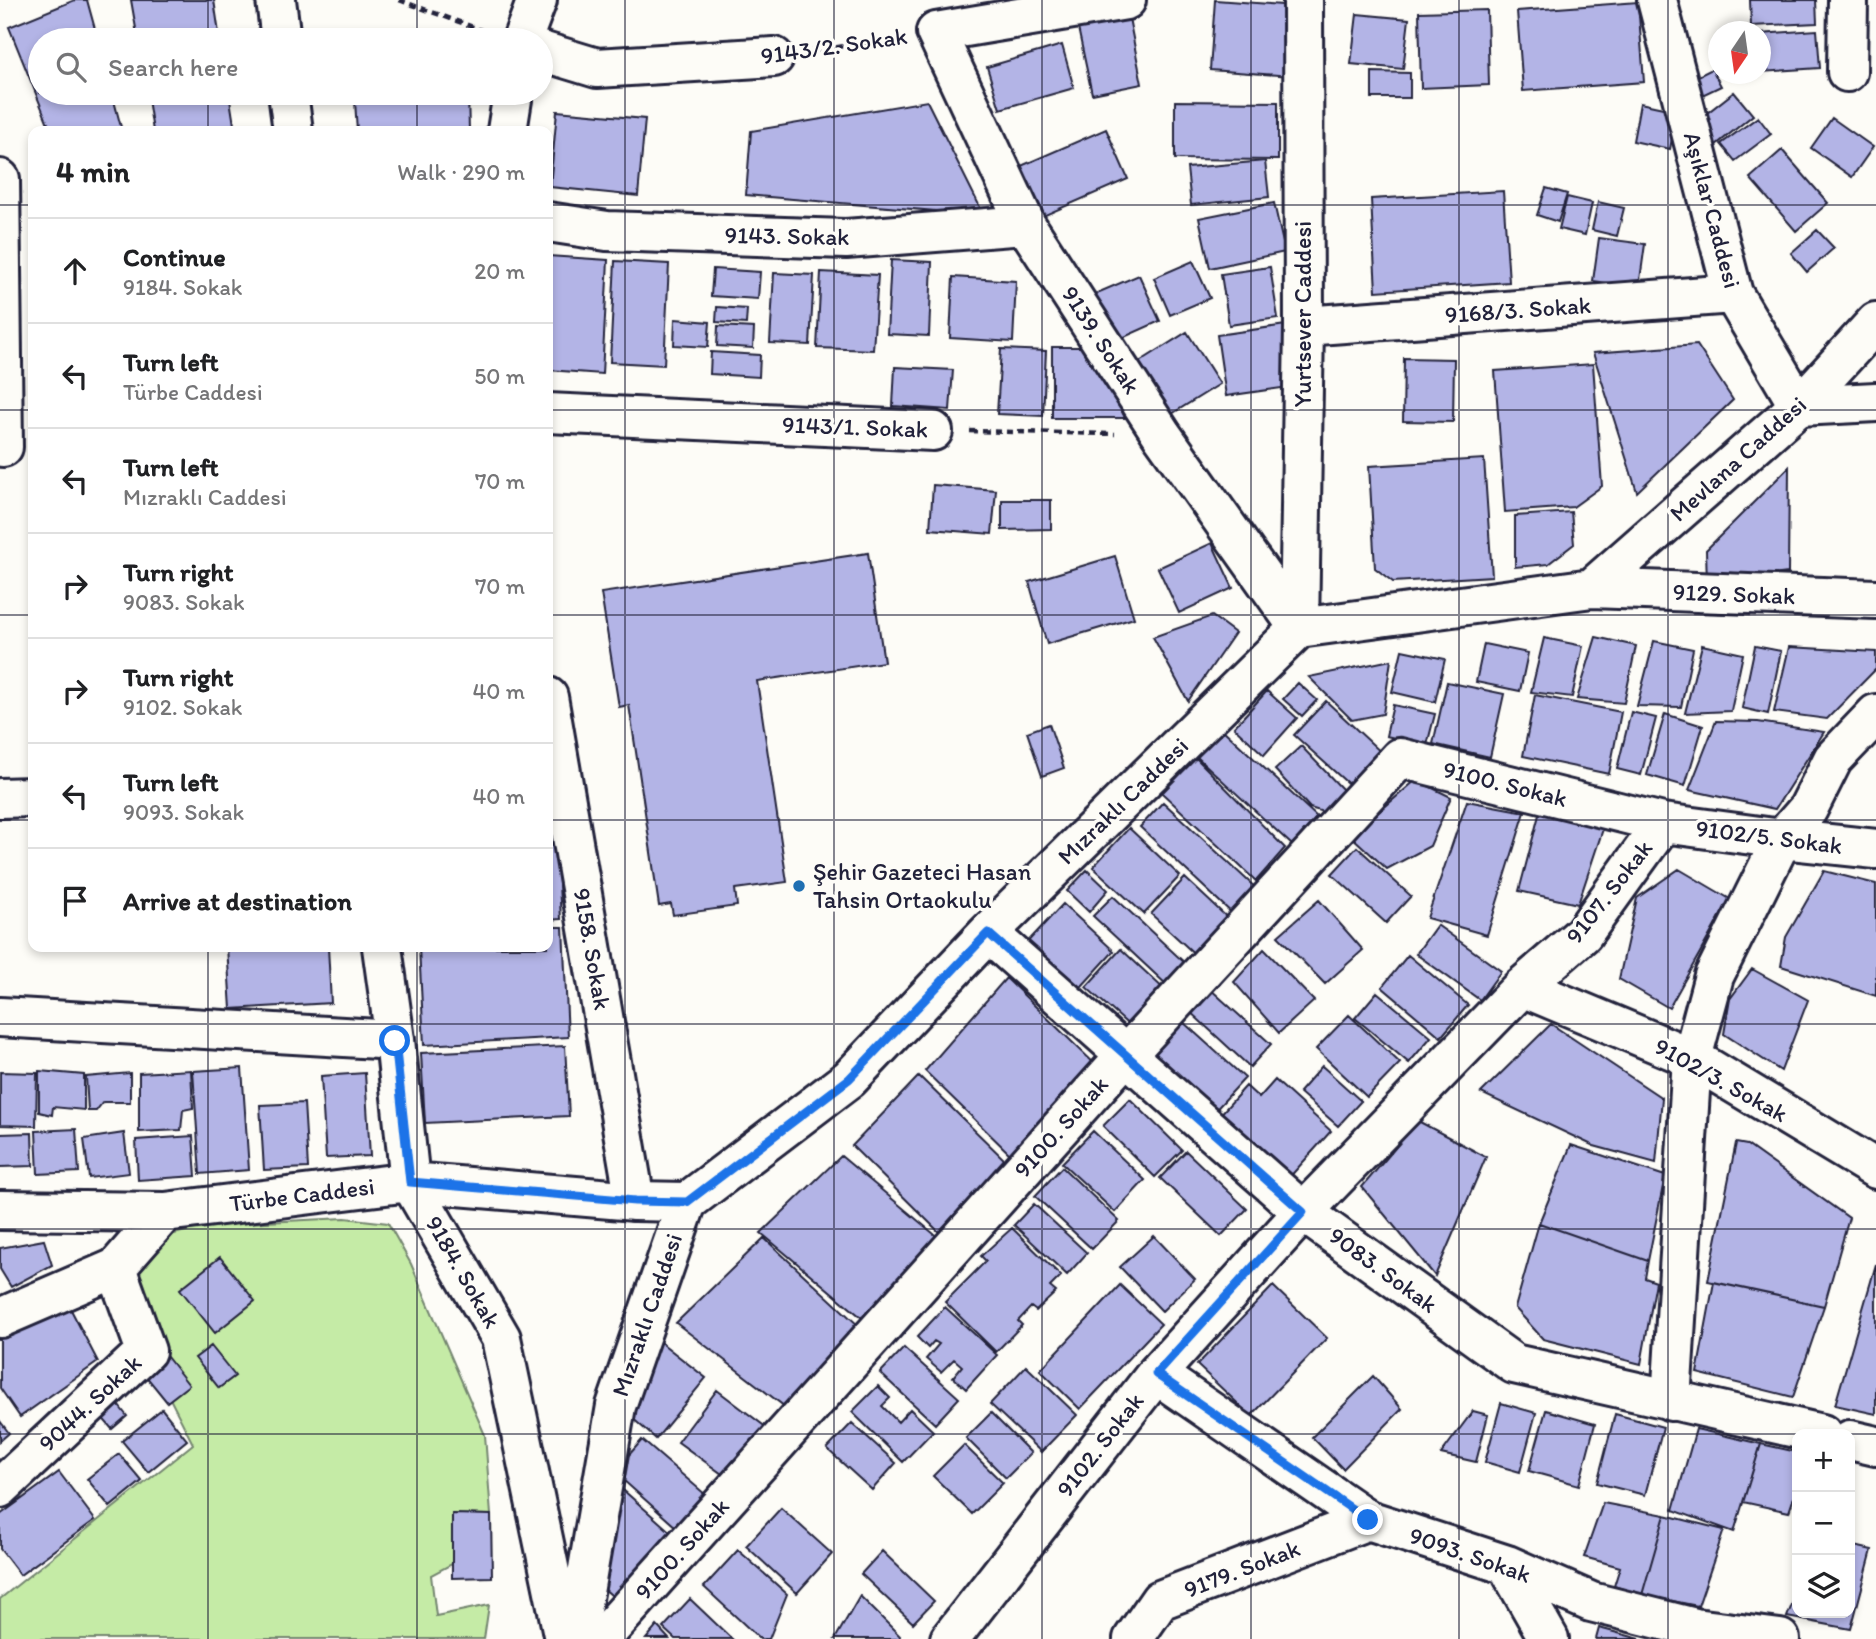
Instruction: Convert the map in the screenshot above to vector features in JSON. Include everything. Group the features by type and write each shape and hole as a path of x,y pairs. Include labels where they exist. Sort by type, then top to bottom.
{"street":[{"path":"276,0 280,28"},
{"path":"516,28 537,0"},
{"name":"9143/2. Sokak","path":"936,32 1126,0"},
{"name":"Yurtsever Caddesi","path":"1299,628 1304,326 1303,0"},
{"name":"Aşıklar Caddesi","path":"1657,0 1733,294 1799,406"},
{"path":"1847,72 1848,0"},
{"name":"9139. Sokak","path":"936,32 1026,225 1161,435 1299,628"},
{"name":"9143/2. Sokak","path":"553,55 597,68 774,57"},
{"path":"290,105 292,126"},
{"path":"509,126 511,105"},
{"path":"0,179 12,446"},
{"name":"9143. Sokak","path":"553,223 607,231 846,239 1026,225"},
{"name":"9168/3. Sokak","path":"1304,326 1733,294"},
{"name":"Mevlana Caddesi","path":"1592,588 1799,406 1876,322"},
{"path":"1799,406 1876,402"},
{"name":"9143/1. Sokak","path":"553,413 933,430"},
{"path":"1299,628 1592,588"},
{"name":"9129. Sokak","path":"1592,588 1876,599"},
{"name":"Mızraklı Caddesi","path":"576,1639 616,1406 687,1202 849,1079 988,933 1299,628"},
{"path":"1671,1401 1692,1058 1714,976 1782,839 1808,809 1833,759 1876,714"},
{"name":"9158. Sokak","path":"553,726 635,1201"},
{"name":"9100. Sokak","path":"601,1639 1125,1056 1400,758 1663,823"},
{"path":"0,798 28,797"},
{"name":"9102/5. Sokak","path":"1663,823 1876,849"},
{"name":"9107. Sokak","path":"1522,986 1583,934 1663,823"},
{"name":"9083. Sokak","path":"988,933 1303,1212 1514,1364 1799,1429"},
{"name":"9184. Sokak","path":"383,952 410,1182 501,1338 564,1639"},
{"name":"9102/3. Sokak","path":"1522,986 1692,1058 1876,1169"},
{"name":"9102. Sokak","path":"950,1639 1156,1374 1303,1212 1522,986"},
{"path":"0,1017 395,1041"},
{"name":"Türbe Caddesi","path":"0,1210 165,1212 410,1182 635,1201 687,1202"},
{"path":"0,1318 116,1268 165,1212"},
{"name":"9044. Sokak","path":"0,1488 146,1350 116,1268"},
{"name":"9093. Sokak","path":"1156,1374 1368,1520 1507,1565 1591,1602 1695,1628 1780,1639"},
{"path":"1855,1441 1876,1446"},
{"name":"9179. Sokak","path":"1133,1639 1160,1600 1368,1520"},
{"path":"1507,1565 1549,1639"}],"path":[{"path":"399,0 480,28"},
{"name":"9143/2. Sokak","path":"774,57 936,32"},
{"name":"9143/1. Sokak","path":"933,430 1161,435"}],"green space":[{"path":"345,1218 388,1223 411,1264 485,1435 491,1515 452,1514 452,1564 431,1575 436,1616 489,1605 484,1639 0,1639 0,1599 193,1444 146,1351 127,1296 155,1239 209,1225"}],"building":[{"path":"75,0 87,0 95,28 28,28 28,74 9,27"},
{"path":"131,0 214,0 218,28 136,28"},
{"path":"1215,0 1296,6 1291,76 1210,70"},
{"path":"1750,0 1816,0 1817,23 1771,25 1771,21 1751,21"},
{"path":"1638,2 1644,82 1523,91 1517,11"},
{"path":"1487,10 1489,85 1421,88 1419,12"},
{"path":"1357,14 1409,19 1403,69 1351,64"},
{"path":"1129,18 1142,84 1092,94 1078,28"},
{"path":"1817,30 1820,68 1771,71 1771,33"},
{"path":"1062,45 1074,88 1000,109 987,67"},
{"path":"1708,71 1708,84 1721,86 1696,98 1688,81"},
{"path":"1372,72 1410,73 1410,98 1372,98"},
{"path":"1734,92 1753,115 1716,145 1697,121"},
{"path":"927,101 984,215 746,195 751,131"},
{"path":"1175,101 1278,102 1278,160 1175,159"},
{"path":"1640,103 1677,111 1670,149 1633,141"},
{"path":"40,105 115,105 121,126 49,126"},
{"path":"149,105 231,105 234,126 152,126"},
{"path":"355,105 468,105 469,126 357,126"},
{"path":"557,111 645,119 638,196 553,187"},
{"path":"1758,117 1771,134 1735,161 1721,144"},
{"path":"1832,118 1873,147 1852,177 1811,148"},
{"path":"1106,129 1128,179 1043,216 1021,166"},
{"path":"1782,150 1828,203 1796,231 1750,178"},
{"path":"1265,161 1269,197 1191,205 1187,168"},
{"path":"1546,188 1567,194 1558,222 1537,215"},
{"path":"1503,191 1509,282 1376,291 1371,199"},
{"path":"1567,197 1592,203 1585,235 1559,229"},
{"path":"1598,202 1624,208 1617,236 1592,230"},
{"path":"1274,203 1285,252 1210,268 1199,218"},
{"path":"1817,230 1834,248 1807,272 1791,253"},
{"path":"1599,238 1645,244 1639,287 1593,281"},
{"path":"553,256 608,260 602,374 553,370"},
{"path":"891,260 932,262 929,336 887,334"},
{"path":"615,261 669,264 664,365 610,362"},
{"path":"1193,261 1210,298 1170,315 1154,278"},
{"path":"1270,267 1278,318 1229,325 1221,274"},
{"path":"713,269 760,272 758,299 711,296"},
{"path":"821,272 878,275 873,350 817,348"},
{"path":"774,273 814,275 810,345 770,343"},
{"path":"1139,275 1160,321 1111,343 1090,296"},
{"path":"953,277 1016,281 1013,342 950,338"},
{"path":"717,307 747,309 746,324 716,322"},
{"path":"675,319 710,322 708,347 674,345"},
{"path":"1286,325 1296,386 1226,396 1217,335"},
{"path":"718,326 754,328 753,348 717,346"},
{"path":"1187,332 1220,384 1165,418 1133,366"},
{"path":"1697,345 1733,400 1637,492 1593,353"},
{"path":"1052,347 1094,347 1125,418 1052,418"},
{"path":"1001,349 1046,351 1043,416 997,414"},
{"path":"711,352 760,355 759,377 710,374"},
{"path":"1404,358 1454,359 1453,422 1403,421"},
{"path":"1593,364 1602,486 1573,507 1505,512 1495,371"},
{"path":"895,367 953,370 950,410 893,406"},
{"path":"1484,459 1492,576 1393,582 1375,568 1369,466"},
{"path":"1789,467 1788,573 1707,583 1706,550"},
{"path":"933,485 996,490 992,534 930,529"},
{"path":"1002,500 1051,500 1051,529 1002,530"},
{"path":"1571,512 1574,544 1548,564 1515,567 1515,516"},
{"path":"1212,543 1233,588 1179,613 1158,568"},
{"path":"868,553 884,662 757,681 787,882 735,889 737,906 673,915 671,904 659,906 629,705 619,707 601,593"},
{"path":"1115,556 1134,618 1047,644 1029,582"},
{"path":"1212,616 1235,633 1188,701 1153,637"},
{"path":"1596,637 1636,646 1624,703 1577,699"},
{"path":"1544,638 1583,646 1572,697 1531,692"},
{"path":"1654,641 1693,649 1681,707 1637,706"},
{"path":"1484,644 1528,653 1520,691 1476,682"},
{"path":"1702,645 1743,654 1731,711 1685,713"},
{"path":"1755,646 1781,651 1768,714 1742,708"},
{"path":"1789,647 1876,652 1876,669 1827,719 1774,712"},
{"path":"1402,650 1445,659 1435,702 1392,692"},
{"path":"1391,660 1383,714 1352,720 1309,677"},
{"path":"1447,682 1504,694 1490,757 1433,744"},
{"path":"1298,683 1317,700 1302,716 1283,699"},
{"path":"1267,691 1297,718 1264,755 1234,727"},
{"path":"1535,695 1621,712 1609,774 1523,756"},
{"path":"1326,701 1385,756 1354,789 1294,735"},
{"path":"1393,705 1435,714 1427,745 1386,736"},
{"path":"1631,712 1656,718 1641,775 1617,769"},
{"path":"1665,714 1703,726 1685,786 1647,775"},
{"path":"1716,721 1758,722 1824,732 1775,809 1689,790"},
{"path":"1049,724 1064,768 1042,776 1027,732"},
{"path":"1222,729 1317,817 1292,845 1197,757"},
{"path":"1301,746 1345,792 1323,812 1310,808 1275,770"},
{"path":"1196,758 1285,848 1256,881 1162,793"},
{"path":"1416,780 1451,797 1430,846 1387,869 1351,836"},
{"path":"553,799 554,799 561,919 553,920"},
{"path":"1467,801 1525,812 1487,935 1427,918"},
{"path":"1163,802 1259,891 1235,916 1140,827"},
{"path":"1540,811 1604,826 1578,904 1519,891"},
{"path":"1129,828 1180,876 1144,914 1093,867"},
{"path":"1357,847 1411,896 1386,923 1332,874"},
{"path":"1679,869 1730,899 1669,1008 1619,979 1637,898"},
{"path":"1087,870 1108,890 1089,912 1067,891"},
{"path":"1824,871 1876,884 1876,996 1781,966 1786,937"},
{"path":"1185,878 1232,922 1199,958 1151,914"},
{"path":"1113,896 1187,965 1168,986 1093,916"},
{"path":"1319,900 1363,950 1325,984 1278,936"},
{"path":"1063,904 1114,951 1071,998 1020,950"},
{"path":"1437,925 1501,971 1480,1000 1416,954"},
{"path":"553,927 563,927 568,1037 424,1045 419,952 553,952"},
{"path":"1121,949 1167,992 1132,1028 1086,987"},
{"path":"1264,949 1314,1001 1279,1033 1234,982"},
{"path":"227,952 328,952 331,1003 231,1009"},
{"path":"1408,955 1468,1005 1441,1037 1382,987"},
{"path":"1752,969 1808,1000 1781,1071 1724,1034 1730,999"},
{"path":"1006,978 1100,1069 1016,1160 925,1071"},
{"path":"1209,988 1271,1044 1250,1067 1189,1011"},
{"path":"1377,992 1431,1037 1409,1063 1355,1018"},
{"path":"1349,1015 1400,1063 1367,1097 1316,1049"},
{"path":"1182,1021 1245,1078 1210,1116 1147,1059"},
{"path":"1551,1024 1662,1098 1656,1163 1594,1146 1481,1093"},
{"path":"565,1046 569,1116 425,1123 421,1053"},
{"path":"1322,1066 1361,1101 1338,1126 1299,1092"},
{"path":"242,1068 249,1170 200,1174 193,1071"},
{"path":"191,1070 193,1108 183,1110 181,1130 139,1132 139,1073"},
{"path":"39,1071 84,1075 84,1110 53,1107 52,1115 39,1112"},
{"path":"0,1072 37,1073 36,1126 0,1125"},
{"path":"130,1073 130,1102 103,1102 96,1111 88,1111 86,1077"},
{"path":"365,1073 370,1156 326,1158 321,1076"},
{"path":"919,1076 1009,1164 941,1234 852,1146"},
{"path":"1275,1080 1331,1131 1287,1180 1218,1117 1246,1086 1259,1098"},
{"path":"1130,1099 1182,1150 1155,1177 1103,1126"},
{"path":"304,1103 308,1168 264,1170 260,1105"},
{"path":"1418,1121 1486,1157 1435,1276 1362,1187"},
{"path":"76,1129 79,1172 38,1174 36,1131"},
{"path":"1093,1131 1145,1180 1115,1212 1062,1163"},
{"path":"32,1133 33,1166 0,1167 0,1134"},
{"path":"124,1133 129,1173 89,1178 84,1139"},
{"path":"193,1136 196,1176 138,1180 136,1140"},
{"path":"1736,1143 1747,1145 1849,1218 1824,1306 1708,1281"},
{"path":"1571,1145 1665,1176 1648,1261 1539,1223"},
{"path":"1186,1151 1247,1209 1221,1236 1160,1178"},
{"path":"841,1156 940,1239 867,1322 761,1233"},
{"path":"1062,1167 1119,1221 1092,1249 1035,1196"},
{"path":"1034,1204 1087,1253 1067,1275 1014,1225"},
{"path":"1539,1223 1648,1261 1645,1278 1656,1282 1641,1364 1543,1339 1515,1308"},
{"path":"1012,1228 1061,1276 1050,1287 1056,1292 1036,1311 1031,1307 1018,1321 1022,1325 996,1352 945,1302 986,1261 981,1256"},
{"path":"1154,1236 1195,1279 1162,1311 1120,1267"},
{"path":"764,1238 859,1326 793,1413 676,1323"},
{"path":"44,1240 52,1265 11,1287 0,1269 0,1248"},
{"path":"220,1257 255,1301 215,1333 180,1289"},
{"path":"1876,1264 1876,1414 1835,1405"},
{"path":"1714,1282 1824,1306 1793,1397 1697,1373"},
{"path":"1120,1285 1161,1324 1080,1409 1040,1370"},
{"path":"1273,1286 1327,1338 1251,1416 1197,1365"},
{"path":"67,1302 98,1362 20,1417 0,1388 0,1337"},
{"path":"945,1307 997,1355 966,1389 953,1377 962,1366 954,1359 941,1372 926,1359 939,1344 934,1341 928,1348 917,1337"},
{"path":"659,1341 706,1378 656,1439 630,1416"},
{"path":"211,1346 235,1376 219,1388 195,1358"},
{"path":"904,1348 959,1398 935,1424 880,1373"},
{"path":"167,1357 189,1385 167,1402 145,1375"},
{"path":"1026,1366 1077,1415 1041,1452 990,1404"},
{"path":"1373,1376 1402,1409 1343,1469 1312,1437"},
{"path":"878,1386 890,1398 882,1406 898,1422 910,1409 933,1431 903,1462 852,1412"},
{"path":"717,1390 767,1428 729,1479 678,1442"},
{"path":"115,1401 127,1416 112,1429 99,1414"},
{"path":"1501,1403 1536,1413 1520,1472 1485,1462"},
{"path":"162,1409 187,1440 148,1472 122,1441"},
{"path":"1546,1410 1595,1424 1579,1485 1529,1471"},
{"path":"1473,1411 1488,1415 1476,1462 1441,1454"},
{"path":"991,1413 1031,1453 1006,1478 966,1438"},
{"path":"1615,1414 1663,1427 1645,1495 1597,1483"},
{"path":"0,1421 9,1433 0,1441"},
{"path":"852,1423 896,1463 872,1490 827,1449"},
{"path":"1696,1429 1761,1444 1734,1532 1673,1510"},
{"path":"642,1440 706,1495 677,1528 614,1472"},
{"path":"1761,1444 1792,1451 1792,1503 1789,1512 1743,1502"},
{"path":"964,1445 1003,1483 972,1514 933,1476"},
{"path":"119,1454 142,1481 110,1507 87,1479"},
{"path":"59,1472 95,1520 20,1575 0,1549 0,1515"},
{"path":"614,1482 674,1535 617,1600 595,1581"},
{"path":"1603,1503 1665,1515 1642,1595 1614,1586 1620,1567 1584,1557"},
{"path":"781,1508 832,1554 797,1593 746,1546"},
{"path":"452,1514 491,1515 492,1577 452,1578"},
{"path":"1665,1515 1724,1530 1698,1606 1642,1595"},
{"path":"1855,1546 1872,1550 1855,1614"},
{"path":"738,1550 787,1594 769,1639 760,1639 704,1587"},
{"path":"882,1551 934,1601 913,1623 861,1574"},
{"path":"860,1596 900,1636 899,1639 835,1639"},
{"path":"690,1599 732,1639 675,1639 663,1628"},
{"path":"1792,1604 1792,1618 1787,1617"},
{"path":"1792,1618 1854,1618 1851,1629"},
{"path":"657,1626 669,1639 646,1639"},
{"path":"1599,1628 1640,1639 1596,1639"}],"place":[{"name":"Şehir Gazeteci Hasan Tahsin Ortaokulu","path":"799,886"}],"route":[{"path":"395,1041 410,1182 635,1201 687,1202 849,1079 988,933 1303,1212 1156,1374 1368,1520"}]}
